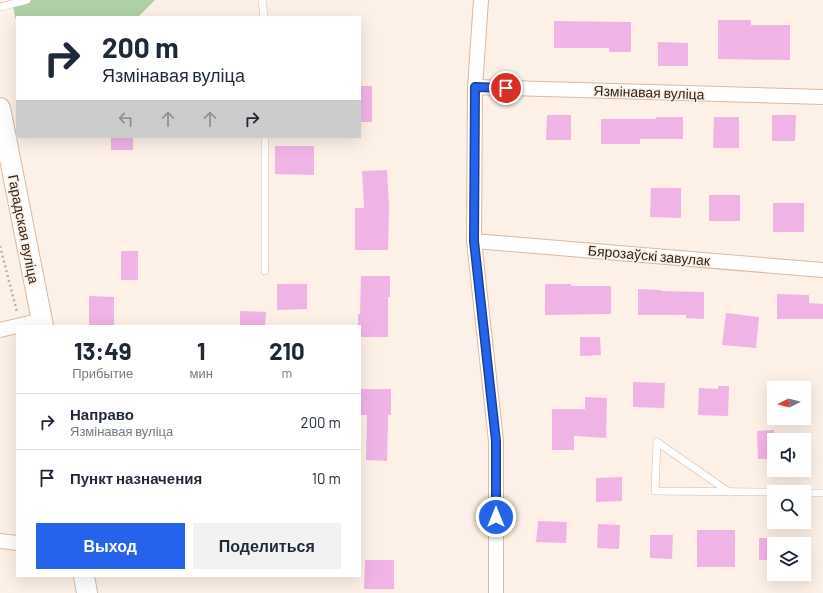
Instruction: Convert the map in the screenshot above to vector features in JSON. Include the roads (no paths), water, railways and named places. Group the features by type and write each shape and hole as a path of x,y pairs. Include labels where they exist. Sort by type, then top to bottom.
{"main road":[{"name":"Гарадская вуліца","path":"0,108 42,323"},
{"path":"84,577 87,593"}],"street":[{"path":"481,0 475,87 474,241 496,441 496,593"},
{"name":"Язмінавая вуліца","path":"475,87 823,97"},
{"name":"Бярозаўскі завулак","path":"474,241 823,270"},
{"path":"26,325 42,323"},
{"path":"0,330 16,326"},
{"path":"0,541 16,543"}],"lane":[{"path":"0,7 26,0"},
{"path":"262,0 264,16"},
{"path":"265,138 265,271"},
{"path":"729,492 656,442 655,491 729,492 767,492"},
{"path":"811,493 823,493"}]}
